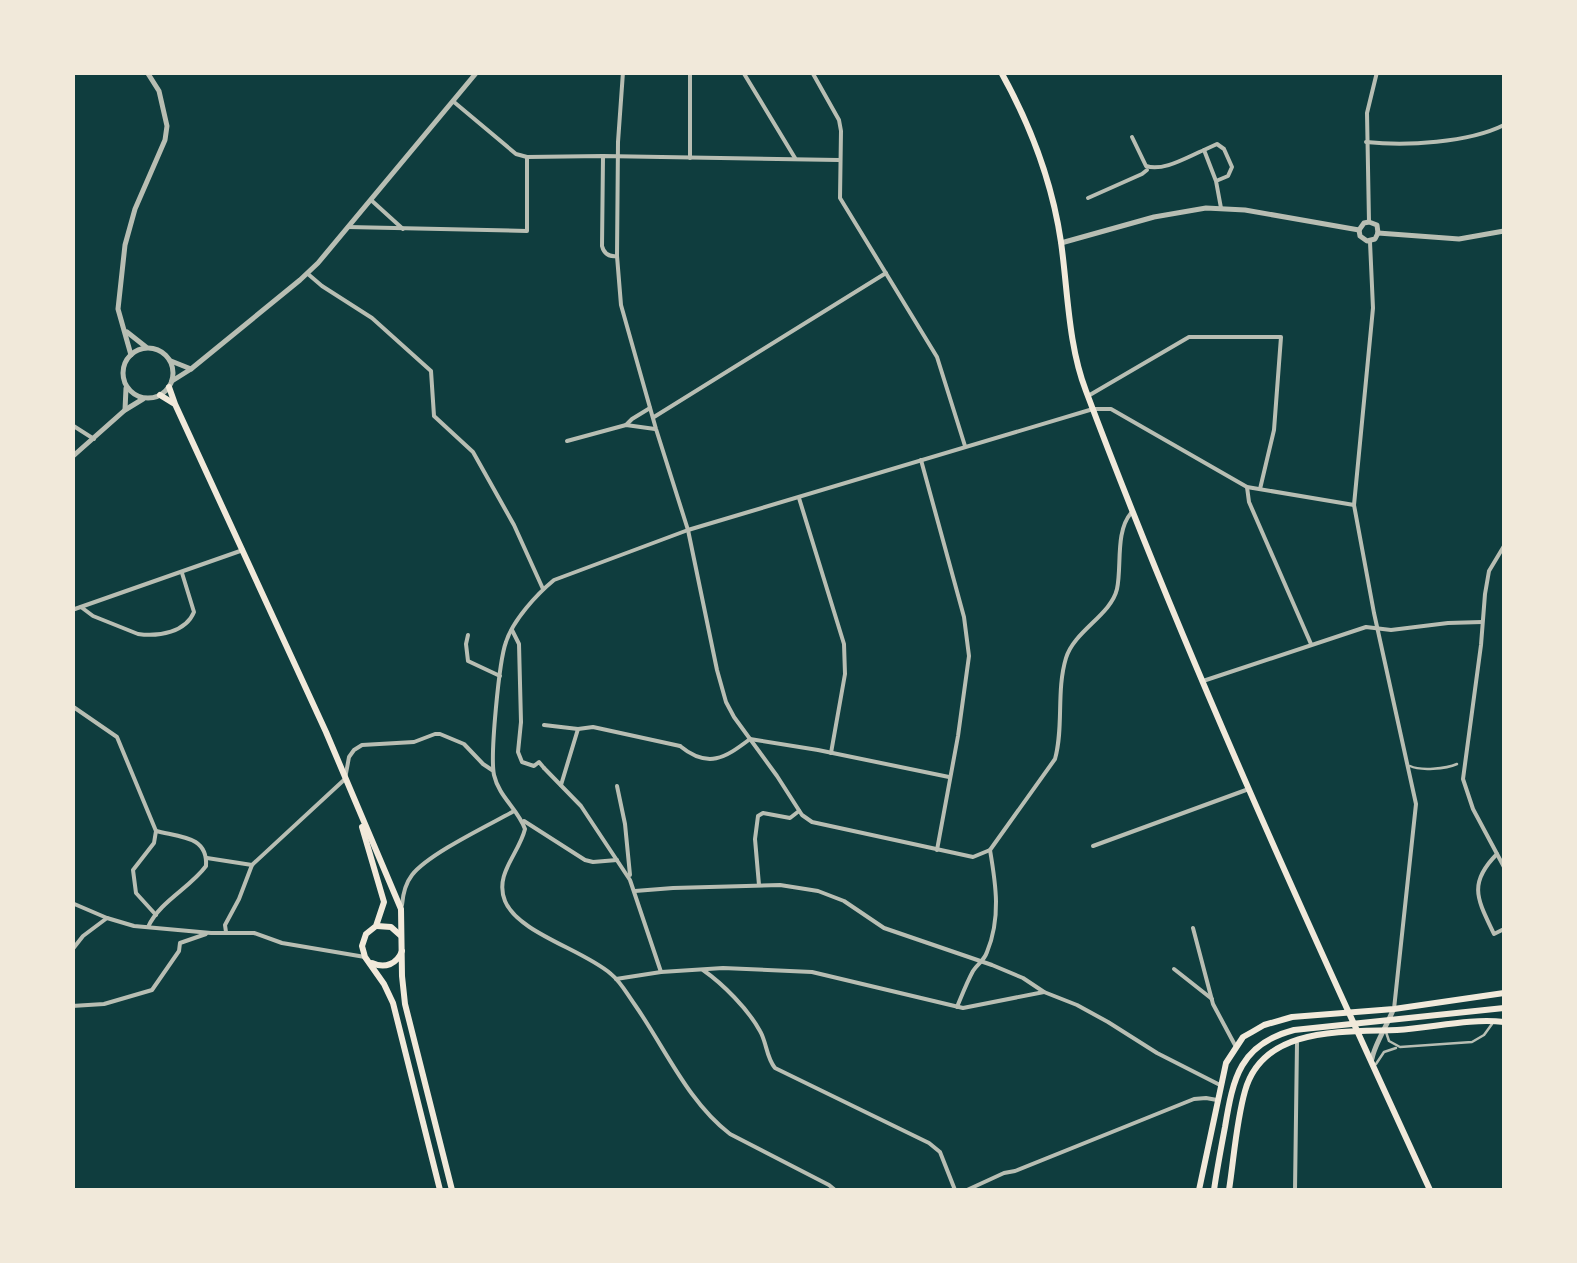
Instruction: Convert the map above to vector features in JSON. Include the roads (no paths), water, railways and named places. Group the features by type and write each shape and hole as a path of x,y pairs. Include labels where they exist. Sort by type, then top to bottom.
{"main road":[{"path":"1000,72 1039,151 1053,198 1075,352 1088,396 1169,602 1430,1190"},
{"path":"171,384 174,404 243,550 401,909 406,1004 452,1190"},
{"path":"160,395 174,404"},
{"path":"356,802 384,902 376,926 366,934 362,946 393,1003 440,1190"},
{"path":"376,926 391,926 402,938"},
{"path":"368,960 384,966 391,964 403,948"},
{"path":"1199,1190 1226,1063 1243,1038 1264,1024 1292,1017 1394,1009 1504,994"},
{"path":"1214,1190 1232,1084 1244,1062 1267,1040 1294,1030 1504,1008"},
{"path":"1333,1014 1340,1023 1335,1033"},
{"path":"1229,1190 1242,1101 1248,1081 1268,1054 1297,1038 1504,1022"}],"street":[{"path":"125,410 124,369 131,355 118,309 125,246 135,209 166,133 159,91 147,72"},
{"path":"73,456 125,410 145,398 160,395 308,273 477,72"},
{"path":"623,72 617,256 621,305 688,530 716,670 730,710 799,811 812,822 937,850 979,856 990,850 1055,759 1066,658 1115,595 1124,524 1134,512"},
{"path":"690,72 690,158"},
{"path":"743,72 795,159"},
{"path":"812,72 842,132 840,198 937,357 965,446"},
{"path":"1369,222 1366,113 1377,72"},
{"path":"454,102 516,154 527,158 840,160"},
{"path":"1366,142 1458,140 1480,136 1504,125"},
{"path":"1132,137 1149,168"},
{"path":"1088,198 1149,168 1217,144 1232,167 1228,176 1216,181"},
{"path":"1204,150 1221,208"},
{"path":"603,156 602,246 606,254 617,256"},
{"path":"348,227 527,231 527,158"},
{"path":"371,200 403,228"},
{"path":"1061,243 1154,217 1221,208 1359,230"},
{"path":"1369,222 1376,225 1378,233 1370,241 1362,238 1359,230 1369,222"},
{"path":"1378,233 1459,239 1504,231"},
{"path":"1370,241 1373,308 1354,505 1416,804 1394,1009 1374,1050 1373,1066"},
{"path":"308,273 372,318 431,371 434,416 473,452 514,525 543,589"},
{"path":"654,417 886,273"},
{"path":"125,330 148,348 161,351 171,362 171,384"},
{"path":"1088,396 1190,338 1281,336 1274,430 1260,489"},
{"path":"131,355 148,348"},
{"path":"171,362 191,369"},
{"path":"126,384 145,398"},
{"path":"626,426 651,407"},
{"path":"836,1190 717,1124 700,1105 616,979 508,908 501,885 524,834 524,825 500,790 493,770 500,676 506,641 543,589 565,575 688,530 1093,409 1111,408 1248,488 1354,505"},
{"path":"72,425 94,440"},
{"path":"567,441 626,426 656,429"},
{"path":"921,460 968,639 968,675 937,850"},
{"path":"1248,488 1248,502 1311,644"},
{"path":"799,498 844,644 845,674 830,753"},
{"path":"1504,546 1490,571 1463,779 1473,809 1504,868"},
{"path":"72,610 243,550"},
{"path":"81,607 93,616 146,636 176,630 190,623 194,612 182,573"},
{"path":"1204,680 1366,627 1391,630 1482,622"},
{"path":"512,630 519,644 522,722 518,752 522,762 534,766 539,762 581,806 618,860 635,892 661,972"},
{"path":"468,635 468,661 500,676"},
{"path":"72,706 117,738 156,831 154,843 134,870 136,893 156,915"},
{"path":"544,725 593,727 680,746 696,756 725,758 750,739 949,777"},
{"path":"561,785 578,729"},
{"path":"226,932 226,922 252,864 346,780 350,757 362,745 414,742 435,734 464,744 493,770"},
{"path":"618,786 630,880"},
{"path":"1094,846 1250,788"},
{"path":"401,909 404,890 416,870 514,811"},
{"path":"759,886 755,830 758,816 763,812 790,818 799,811"},
{"path":"520,818 584,860 618,860"},
{"path":"148,927 206,866 204,848 198,842 156,831"},
{"path":"956,1007 971,974 988,952 997,914 990,850"},
{"path":"1497,854 1485,865 1476,890 1494,934 1504,929"},
{"path":"206,858 252,864"},
{"path":"635,892 780,885 818,890 844,901 884,928 1023,978 1220,1085"},
{"path":"72,903 134,926 211,933 254,932 282,943 368,960"},
{"path":"72,950 107,918"},
{"path":"1193,928 1212,999 1236,1047"},
{"path":"72,1006 104,1004 152,990 180,943 211,933"},
{"path":"616,979 724,968 812,972 956,1007 1044,992"},
{"path":"703,970 724,987 758,1028 775,1068 929,1143 940,1152 955,1190"},
{"path":"1174,970 1212,999"},
{"path":"1295,1190 1297,1038"},
{"path":"967,1190 1194,1099 1217,1100"}],"lane":[{"path":"1407,764 1419,770 1457,764"},
{"path":"1373,1066 1387,1050 1472,1042 1484,1036 1494,1021"},
{"path":"1386,1030 1388,1041 1400,1047"}]}
